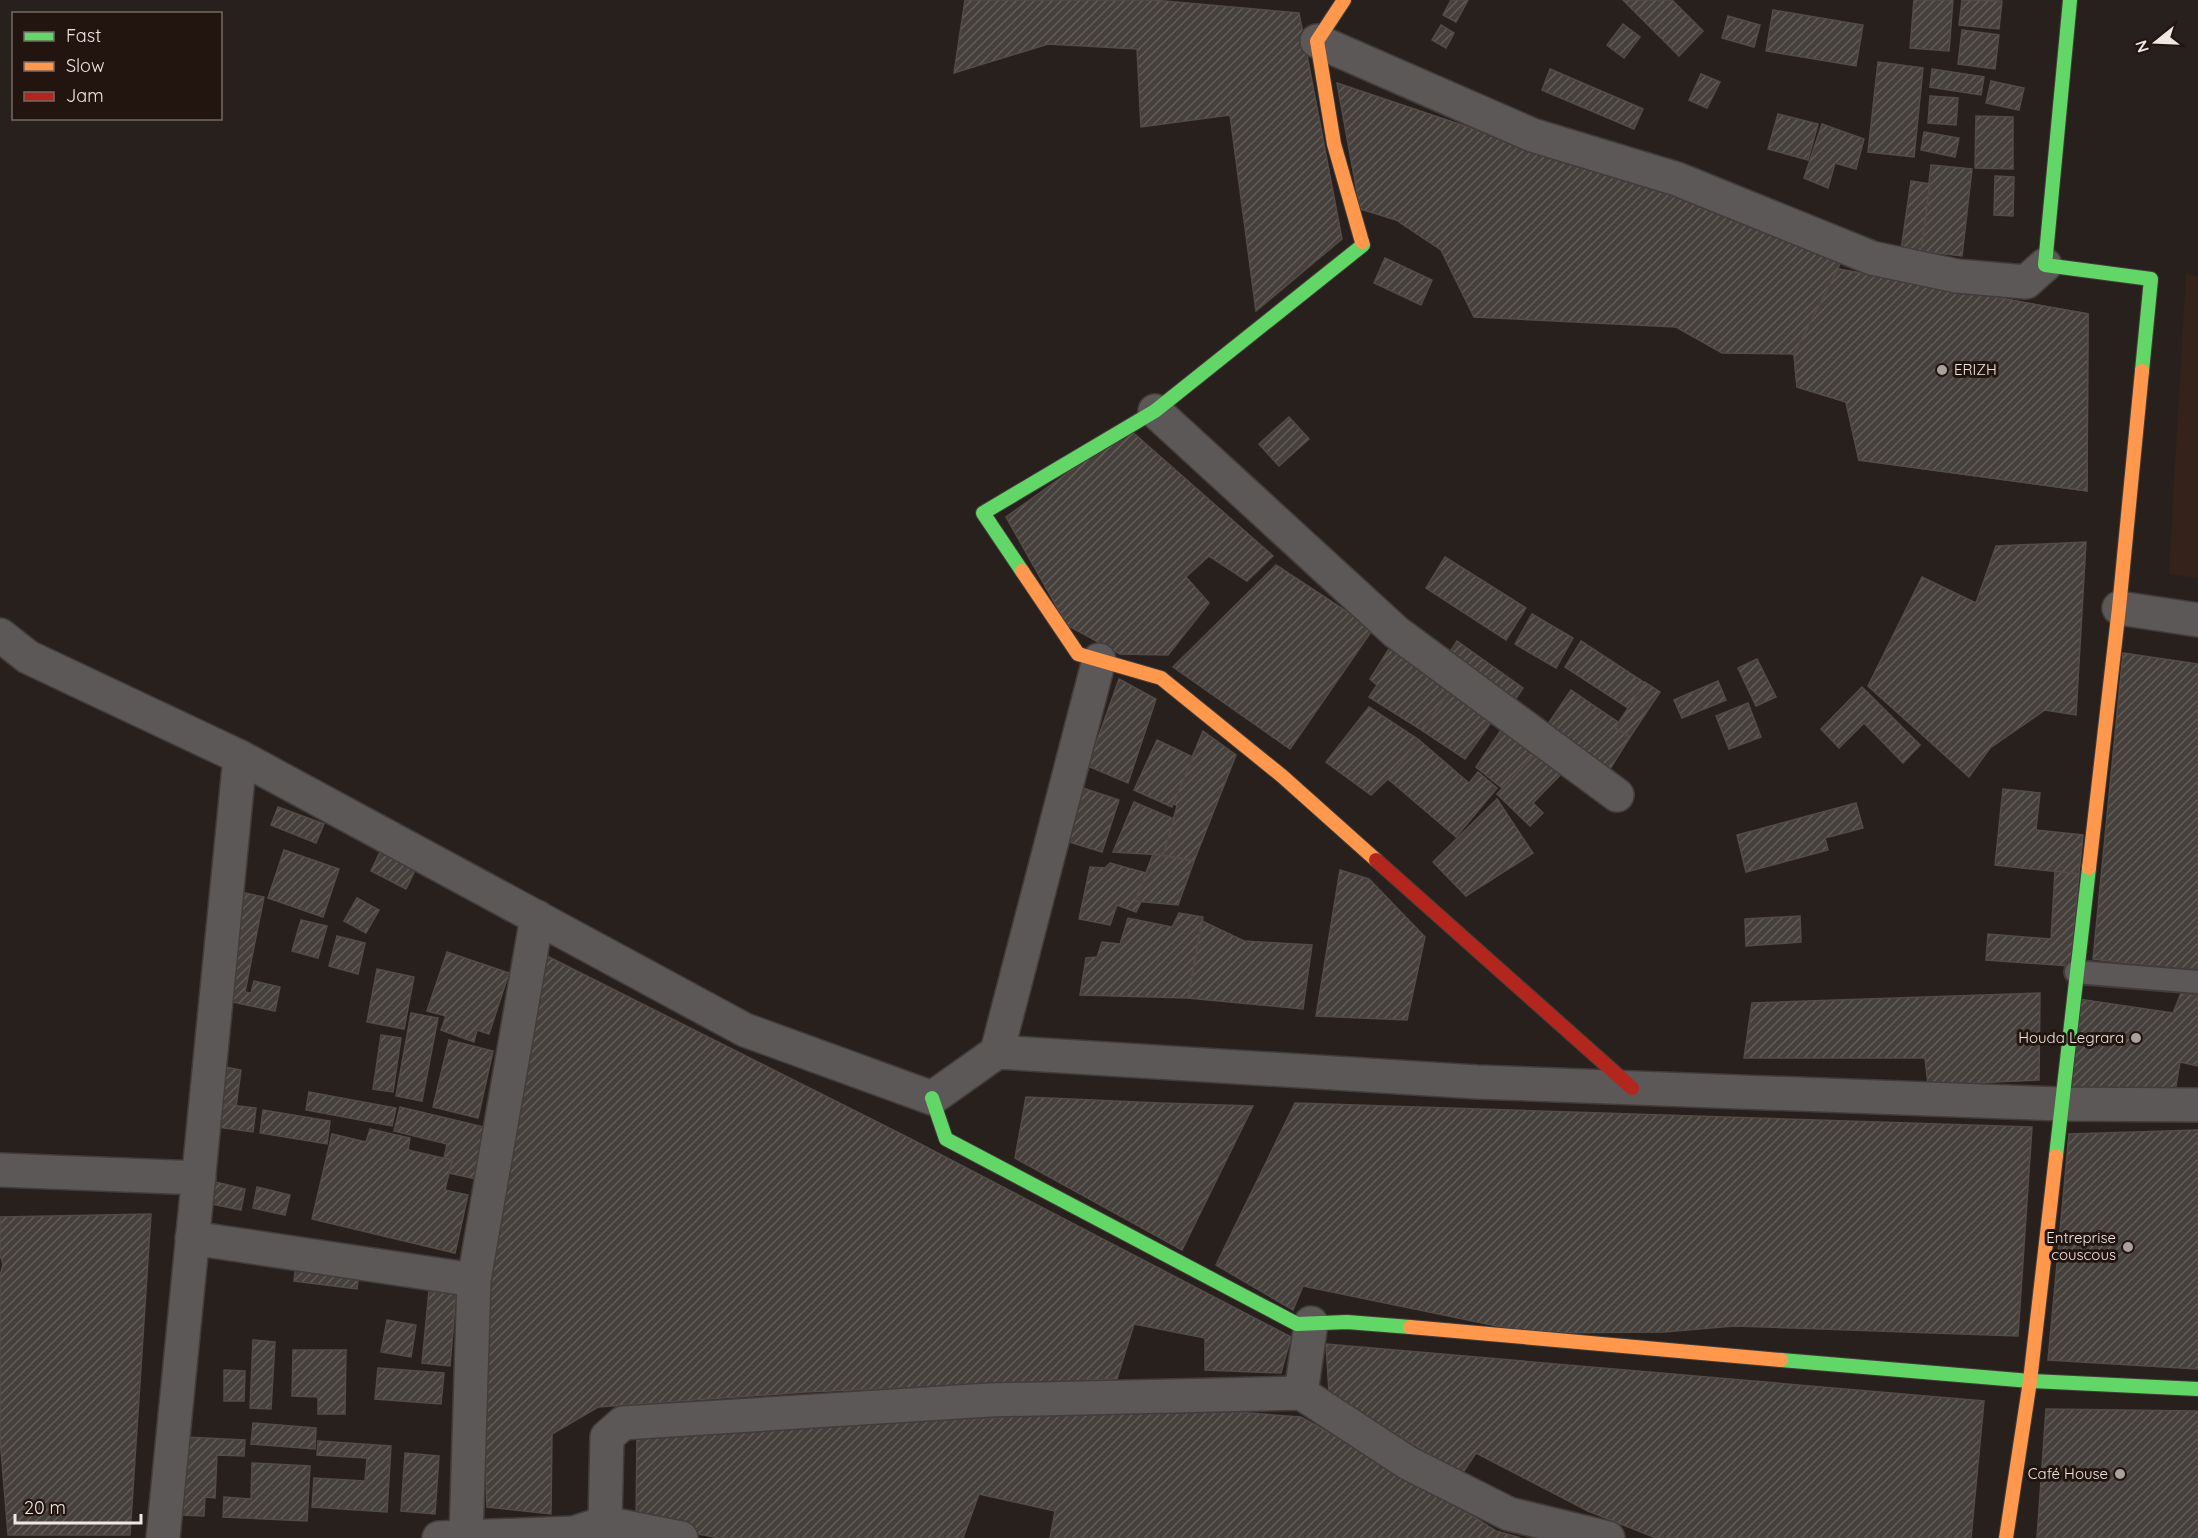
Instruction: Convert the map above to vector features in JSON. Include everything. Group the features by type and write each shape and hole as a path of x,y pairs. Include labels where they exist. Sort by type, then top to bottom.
{"street":[{"path":"1344,0 1317,41 1334,144 1363,245 1155,411 983,513 1078,654 1161,678 1282,776 1632,1088"},
{"path":"1317,41 1532,135 1677,179 1872,258 1957,276 2026,282 2045,265 2070,0"},
{"path":"2006,1538 2030,1381 2119,608 2151,279 2045,265"},
{"path":"1155,411 1396,632 1617,795"},
{"path":"2119,608 2198,620"},
{"path":"0,635 28,657 240,757 745,1030 932,1098"},
{"path":"997,1052 1099,660"},
{"path":"163,1538 240,757"},
{"path":"537,917 474,1280 453,1538 574,1533 605,1523 681,1538"},
{"path":"932,1098 997,1052 1465,1082 2061,1104 2198,1105"},
{"path":"932,1098 946,1139 1297,1324 1359,1323 2030,1381 2198,1389"},
{"path":"0,1170 199,1178"},
{"path":"192,1238 474,1280"},
{"path":"1301,1393 1311,1323"},
{"path":"605,1523 607,1437 622,1424 990,1400 1301,1393 1408,1463 1509,1514 1608,1538"}],"lane":[{"path":"2076,972 2198,982"}],"shaded area":[{"path":"2186,274 2198,276 2198,578 2169,574"}],"building":[{"path":"965,0 1153,0 1299,13 1342,239 1256,311 1230,115 1141,127 1137,49 1048,44 954,73"},
{"path":"1451,0 1468,0 1456,22 1443,15"},
{"path":"1623,0 1672,0 1703,31 1679,56"},
{"path":"1914,0 1953,0 1949,51 1910,48"},
{"path":"1962,0 2002,1 1999,29 1959,25"},
{"path":"1773,10 1863,25 1856,66 1766,51"},
{"path":"1728,16 1760,25 1754,47 1722,38"},
{"path":"1623,24 1640,37 1624,58 1607,45"},
{"path":"1441,25 1454,33 1446,48 1432,40"},
{"path":"1962,30 1999,35 1995,69 1958,64"},
{"path":"1878,62 1923,68 1914,157 1868,152"},
{"path":"1550,69 1643,109 1634,129 1542,90"},
{"path":"1932,69 1984,77 1981,95 1930,87"},
{"path":"1701,74 1720,82 1707,108 1689,100"},
{"path":"1991,81 2024,88 2019,110 1986,103"},
{"path":"1337,83 1843,253 1838,269 2088,314 2087,491 1859,460 1846,402 1797,387 1794,354 1722,353 1676,327 1474,317 1441,250 1396,220 1360,209"},
{"path":"1930,96 1958,98 1956,125 1928,123"},
{"path":"1778,114 1818,124 1808,160 1768,149"},
{"path":"1976,116 2013,117 2013,169 1975,168"},
{"path":"1822,124 1864,139 1856,169 1835,163 1828,188 1804,178"},
{"path":"1924,132 1959,138 1955,157 1921,150"},
{"path":"1931,165 1972,169 1962,256 1921,251"},
{"path":"1995,176 2014,177 2013,216 1994,215"},
{"path":"1911,181 1930,184 1921,251 1901,250"},
{"path":"1385,258 1432,280 1421,305 1374,283"},
{"name":"ERIZH","path":"1838,269 2088,314 2087,491 1859,460 1846,402 1797,387 1794,354"},
{"path":"1289,417 1309,439 1279,466 1259,444"},
{"path":"1129,429 1273,556 1247,581 1209,556 1186,577 1209,603 1168,655 1120,654 1067,625 1006,517"},
{"path":"2086,542 2076,715 2045,710 1990,748 1969,777 1868,686 1922,577 1976,603 1996,546"},
{"path":"1445,557 1526,608 1506,640 1426,588"},
{"path":"1276,565 1373,629 1290,749 1173,667"},
{"path":"1532,614 1573,638 1556,668 1515,644"},
{"path":"1457,641 1523,688 1511,706 1445,659"},
{"path":"1581,641 1645,683 1628,708 1565,667"},
{"path":"1392,644 1453,685 1423,731 1369,697 1377,685 1370,679"},
{"path":"2123,653 2198,664 2198,971 2093,959"},
{"path":"1757,659 1776,697 1756,706 1738,668"},
{"path":"1119,679 1156,699 1128,783 1088,766"},
{"path":"1718,681 1726,700 1682,718 1674,700"},
{"path":"1645,682 1660,692 1630,737 1615,728"},
{"path":"1453,685 1495,717 1465,759 1423,731"},
{"path":"1862,687 1920,745 1903,763 1864,723 1839,748 1821,729"},
{"path":"1571,690 1618,722 1615,728 1630,737 1610,769 1546,727"},
{"path":"1748,703 1761,737 1729,749 1716,716"},
{"path":"1369,707 1419,740 1388,779 1371,795 1326,762"},
{"path":"1501,730 1536,753 1502,788 1476,767"},
{"path":"1203,731 1236,755 1194,861 1163,855 1177,806 1173,803"},
{"path":"1157,740 1193,757 1172,807 1134,790"},
{"path":"1419,740 1469,783 1478,772 1497,788 1456,837 1388,779"},
{"path":"1536,753 1567,768 1533,803 1543,813 1530,826 1497,794"},
{"path":"1080,787 1119,800 1102,852 1063,840"},
{"path":"2003,789 2040,793 2036,830 2083,835 2079,874 1995,865"},
{"path":"1497,799 1533,853 1466,896 1433,862"},
{"path":"1134,802 1174,819 1163,855 1113,852"},
{"path":"1856,803 1863,828 1825,838 1828,850 1746,872 1737,835"},
{"path":"278,807 324,824 316,843 271,825"},
{"path":"382,848 417,866 406,889 371,871"},
{"path":"284,850 339,869 323,917 268,898"},
{"path":"1153,854 1194,861 1178,905 1135,901"},
{"path":"1110,863 1146,873 1135,901 1141,902 1136,912 1117,905 1110,925 1079,919 1090,867 1105,868"},
{"path":"1340,870 1369,879 1425,937 1407,1020 1316,1016"},
{"path":"2055,871 2079,874 2071,966 1986,960 1988,934 2051,939"},
{"path":"245,893 264,897 245,992 251,993 254,981 280,987 275,1011 223,1000"},
{"path":"357,898 379,910 366,933 344,921"},
{"path":"1179,913 1203,917 1188,998 1080,995 1086,958 1097,957 1102,942 1120,944 1128,918 1172,927"},
{"path":"1800,916 1801,942 1746,946 1745,919"},
{"path":"301,920 327,926 318,958 292,951"},
{"path":"1202,921 1244,941 1312,945 1303,1009 1188,998"},
{"path":"337,936 365,943 358,974 329,966"},
{"path":"537,951 909,1138 1291,1337 1281,1373 1205,1370 1205,1338 1134,1324 1117,1379 806,1392 598,1407 552,1434 551,1514 487,1507 479,1299"},
{"path":"447,952 509,973 489,1034 477,1030 474,1042 441,1030 446,1016 427,1011"},
{"path":"377,969 414,977 404,1029 367,1022"},
{"path":"2040,993 2039,1080 1928,1085 1925,1058 1744,1058 1752,1003"},
{"name":"Houda Legrara","path":"2181,993 2198,995 2198,1066 2180,1062 2174,1098 2070,1089 2079,999 2173,1013"},
{"path":"411,1013 438,1018 422,1101 396,1096"},
{"path":"381,1035 401,1038 393,1092 373,1089"},
{"path":"449,1040 493,1051 478,1118 433,1107"},
{"path":"220,1066 241,1070 236,1107 214,1103"},
{"path":"309,1092 396,1108 392,1126 306,1110"},
{"path":"1026,1097 1253,1106 1182,1250 1015,1158"},
{"path":"214,1103 256,1108 253,1132 211,1126"},
{"path":"1295,1103 2032,1127 2018,1336 1734,1326 1664,1332 1531,1333 1303,1286 1293,1310 1216,1265"},
{"path":"400,1107 488,1128 476,1179 449,1173 452,1160 444,1158 447,1144 394,1131"},
{"path":"263,1110 330,1121 327,1144 260,1133"},
{"path":"370,1129 410,1138 408,1150 452,1160 445,1190 468,1195 455,1253 312,1219 332,1134 366,1142"},
{"name":"Entreprise couscous","path":"2198,1130 2198,1369 2048,1360 2069,1134"},
{"path":"207,1180 245,1189 241,1210 202,1202"},
{"path":"257,1187 290,1195 285,1215 253,1208"},
{"path":"151,1214 130,1535 8,1535 0,1438 0,1276 3,1264 0,1255 0,1217"},
{"path":"296,1264 359,1273 357,1289 294,1281"},
{"path":"429,1291 456,1294 450,1366 422,1363"},
{"path":"387,1320 416,1325 411,1357 381,1352"},
{"path":"253,1340 275,1342 271,1409 250,1408"},
{"path":"1326,1344 1984,1401 1971,1538 1656,1538 1588,1511 1476,1453 1462,1474 1329,1393"},
{"path":"293,1350 346,1350 345,1414 318,1414 318,1397 292,1396"},
{"path":"378,1368 444,1373 441,1404 375,1399"},
{"path":"224,1370 245,1371 244,1401 224,1401"},
{"path":"1196,1409 1301,1417 1440,1495 1496,1531 1521,1538 1050,1538 1055,1511 979,1494 963,1538 719,1538 636,1522 637,1433"},
{"name":"Café House","path":"2046,1409 2198,1411 2198,1538 2037,1538"},
{"path":"253,1423 316,1428 315,1449 251,1444"},
{"path":"185,1437 245,1440 244,1456 217,1455 215,1498 205,1497 204,1516 182,1515"},
{"path":"318,1441 391,1446 387,1512 312,1507 314,1478 365,1481 367,1458 317,1455"},
{"path":"405,1453 439,1456 435,1514 401,1511"},
{"path":"252,1463 310,1466 307,1521 223,1517 224,1497 251,1499"}],"traffic: fast":[{"path":"2070,0 2045,265 2151,279 2142,371"},
{"path":"1022,571 983,513 1155,411 1363,245 1362,242"},
{"path":"2056,1156 2089,868"},
{"path":"932,1098 946,1139 1297,1324 1347,1322 1410,1327"},
{"path":"1781,1360 2030,1381 2198,1389"}],"traffic: slow":[{"path":"1344,0 1317,41 1334,144 1362,242"},
{"path":"2089,868 2119,608 2142,371"},
{"path":"1022,571 1078,654 1161,678 1282,776 1376,860"},
{"path":"2006,1538 2030,1381 2056,1156"},
{"path":"1410,1327 1781,1360"}],"traffic: jam":[{"path":"1376,860 1632,1088"}],"place":[{"name":"ERIZH","path":"1942,370"},
{"name":"Houda Legrara","path":"2136,1038"},
{"name":"Entreprise couscous","path":"2128,1247"},
{"name":"Café House","path":"2120,1474"}]}
